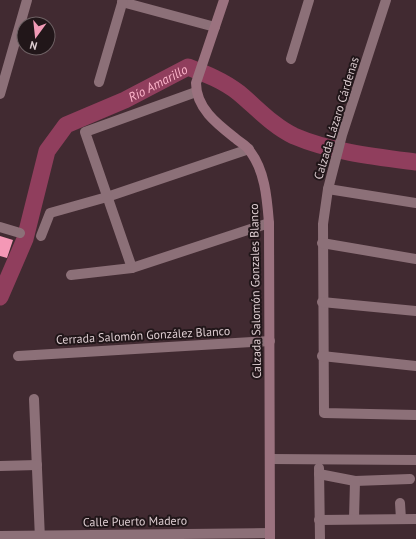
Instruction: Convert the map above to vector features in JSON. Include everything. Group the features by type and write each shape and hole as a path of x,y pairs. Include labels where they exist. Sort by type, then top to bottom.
{"street":[{"path":"0,94 27,0"},
{"path":"132,268 85,132 196,87 204,58 224,0"},
{"path":"291,59 309,0"},
{"name":"Calzada Lázaro Cárdenas","path":"386,0 335,159 322,224 322,356 324,413 416,415"},
{"path":"99,82 122,1 215,27"},
{"name":"Calzada Salomón Gonzales Blanco","path":"196,87 202,105 214,122 249,149 260,170 266,191 269,223 270,536"},
{"path":"41,236 50,212 107,196 249,149"},
{"path":"328,189 416,203"},
{"path":"71,275 132,268 269,223"},
{"path":"0,227 20,233"},
{"path":"322,242 416,259"},
{"path":"322,302 416,311"},
{"name":"Cerrada Salomón González Blanco","path":"18,356 270,341"},
{"path":"322,356 416,366"},
{"path":"34,399 40,537"},
{"path":"270,459 416,460"},
{"path":"319,460 320,539"},
{"path":"0,466 37,465"},
{"path":"319,474 355,481 410,479"},
{"path":"354,520 355,481"},
{"path":"400,503 401,519"},
{"path":"319,520 416,519"},
{"name":"Calle Puerto Madero","path":"0,536 270,536"}],"building":[{"path":"0,236 13,240 7,258 0,256"}],"waterway":[{"name":"Río Amarillo","path":"0,297 25,239 47,151 66,125 125,100 188,67 215,78 227,85 239,93 272,122 286,132 308,142 370,156 416,162"}]}
